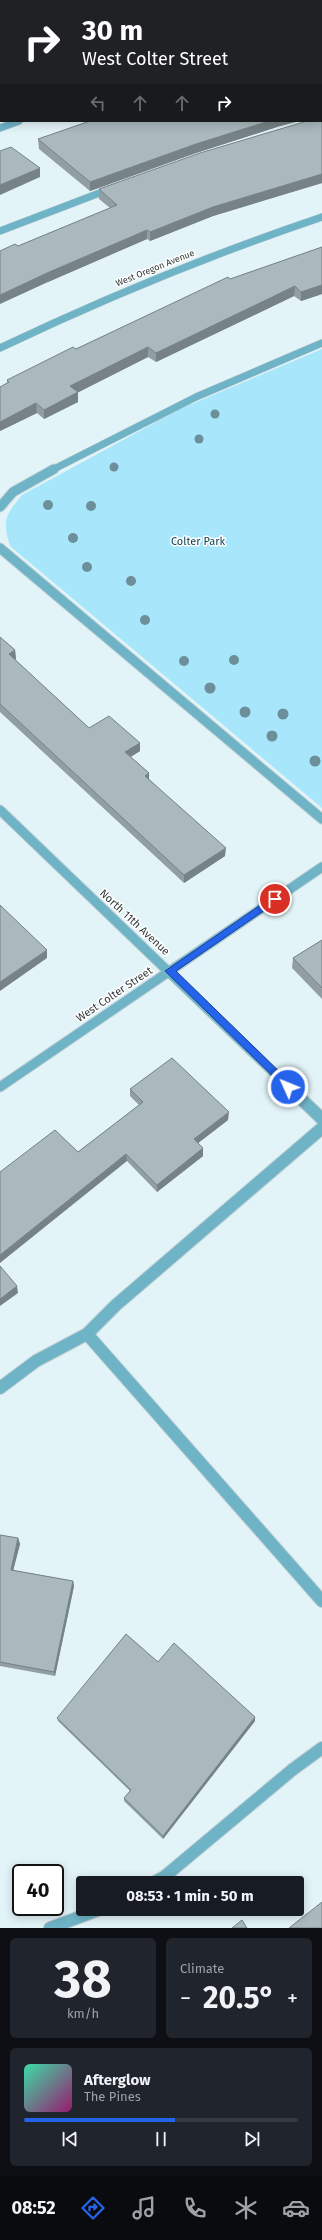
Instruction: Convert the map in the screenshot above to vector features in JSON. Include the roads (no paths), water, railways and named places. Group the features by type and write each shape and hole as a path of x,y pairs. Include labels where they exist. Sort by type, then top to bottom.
{"street":[{"path":"0,128 16,122"},
{"path":"0,231 114,188"},
{"name":"West Oregon Avenue","path":"0,348 185,265 322,217"},
{"path":"0,506 2,502 24,485 217,385 263,365 322,343"},
{"path":"0,548 322,819"},
{"name":"North 11th Avenue","path":"0,810 169,971 322,1120"},
{"name":"West Colter Street","path":"0,1087 322,867"},
{"path":"0,1388 36,1361 87,1334 116,1305 322,1128"},
{"path":"87,1334 322,1601"},
{"path":"165,1876 292,1770 322,1748"},
{"path":"50,1928 82,1916"}],"park label":[{"name":"Colter Park","path":"198,541"}]}
